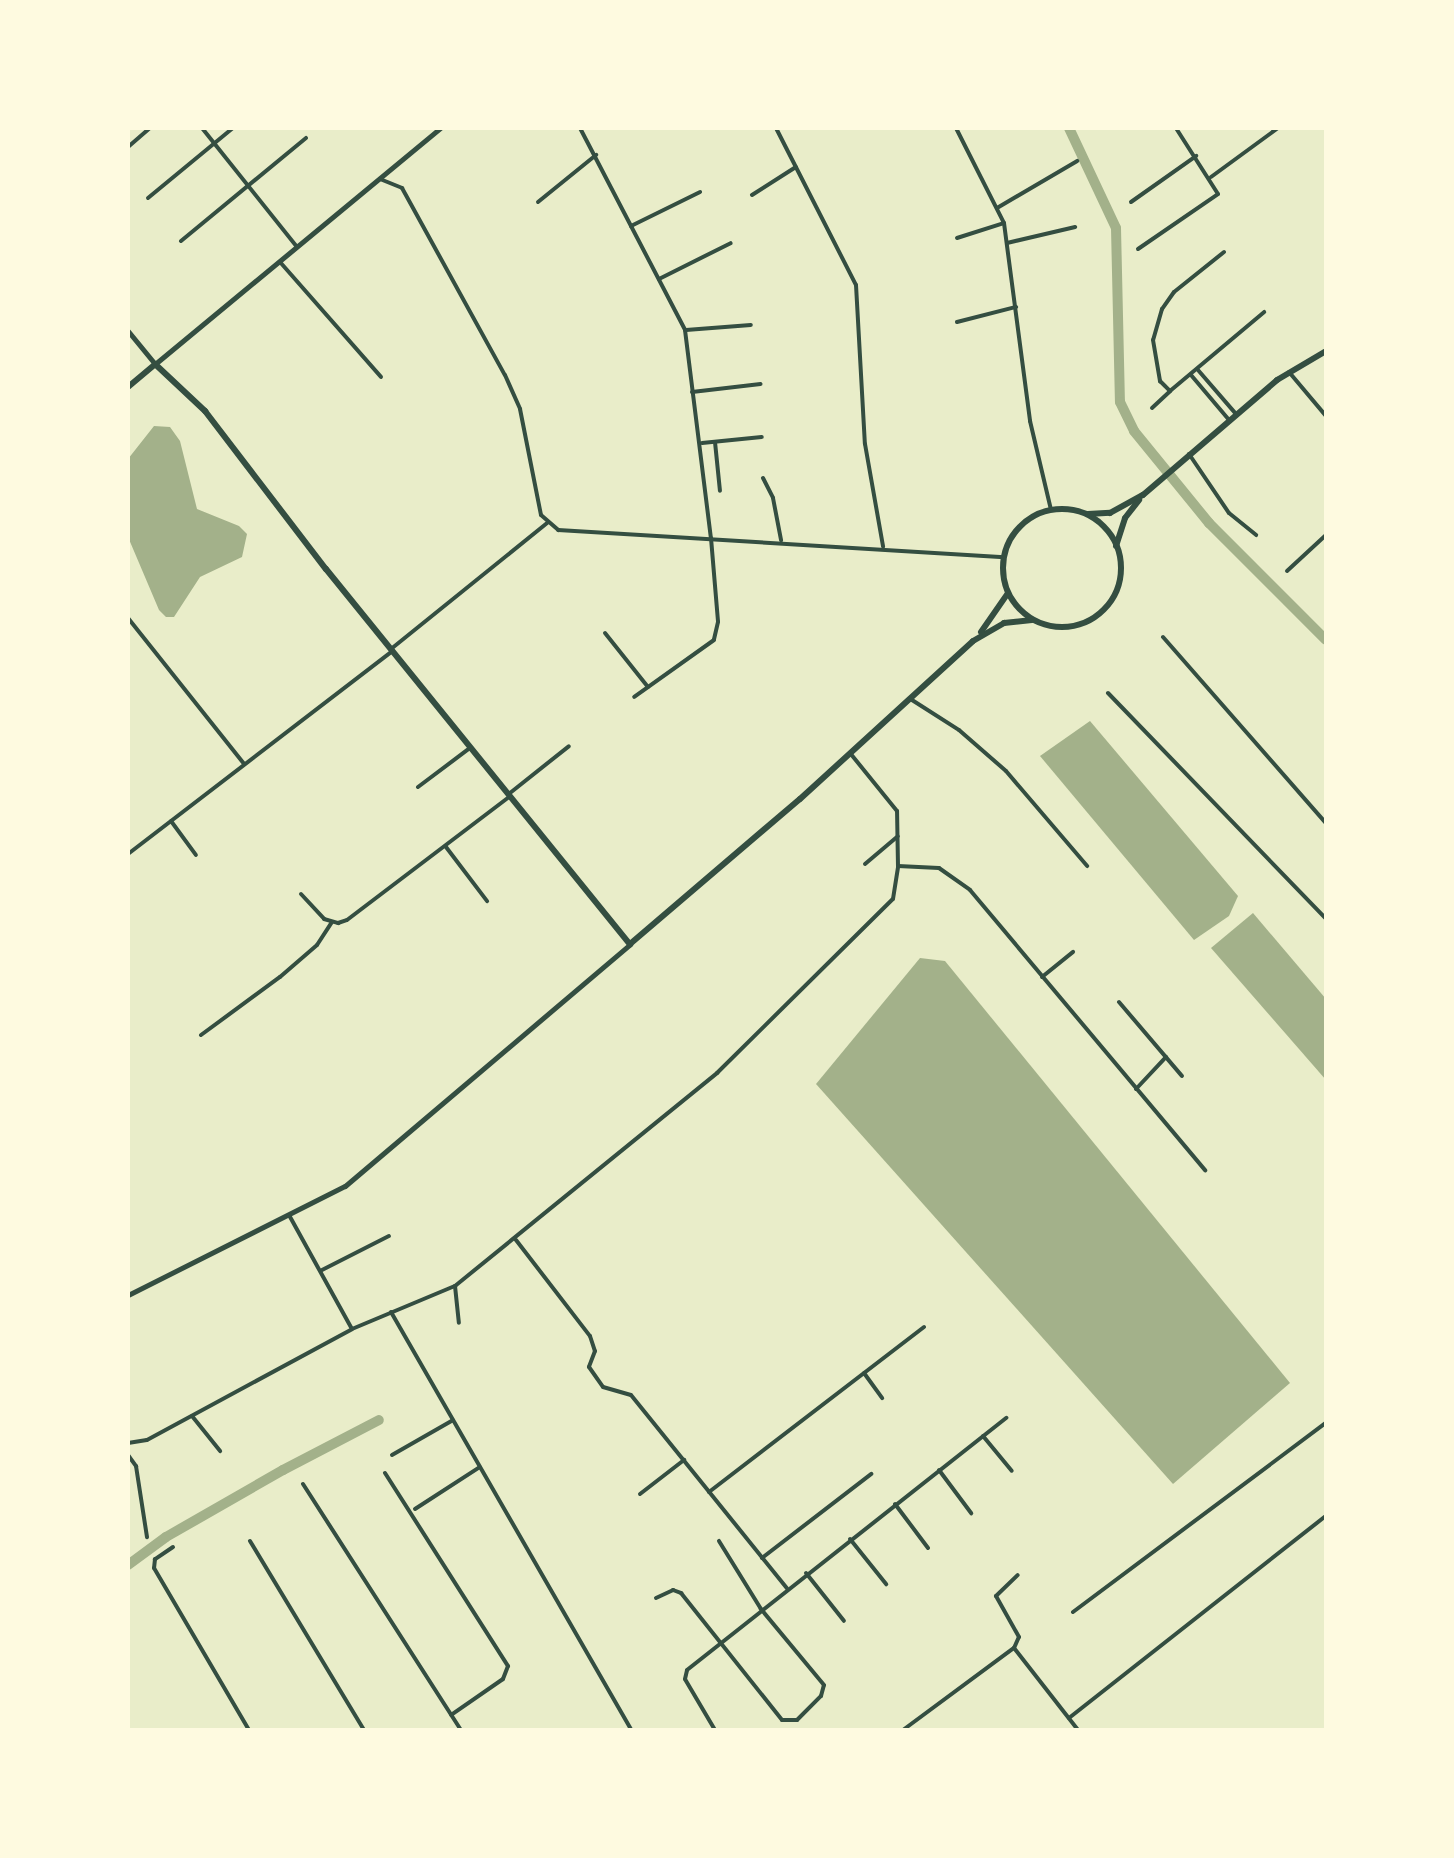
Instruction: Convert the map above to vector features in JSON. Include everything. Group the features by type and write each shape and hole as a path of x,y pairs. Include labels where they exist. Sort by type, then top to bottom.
{"main road":[{"path":"1032,620 1008,592 1004,556 1021,526 1051,510 1110,513 1143,494 1289,372 1326,351"},
{"path":"128,388 156,364 205,411 508,796 630,944 973,641 1004,623 1032,620 1066,627 1099,614 1118,585 1116,546 1125,518 1143,494"},
{"path":"1082,513 1100,524 1116,546"},
{"path":"973,641 1008,592"}],"street":[{"path":"128,147 150,128"},
{"path":"202,128 297,246"},
{"path":"148,198 233,128"},
{"path":"128,331 156,364 440,128"},
{"path":"580,128 684,330 711,538 717,633 705,648 634,697"},
{"path":"776,128 856,285 866,444 883,547"},
{"path":"956,128 1004,223 1030,421 1051,510"},
{"path":"1138,248 1214,199 1217,189 1179,128"},
{"path":"1211,177 1278,128"},
{"path":"182,241 306,138"},
{"path":"538,202 596,156"},
{"path":"1131,202 1196,156"},
{"path":"997,208 1077,161"},
{"path":"752,195 796,168"},
{"path":"380,178 402,188 514,393 538,502 547,523 567,532 1004,556"},
{"path":"632,226 700,192"},
{"path":"957,238 1004,223"},
{"path":"1008,243 1075,228"},
{"path":"660,279 730,243"},
{"path":"1170,391 1157,376 1154,326 1174,292 1224,252"},
{"path":"280,262 382,377"},
{"path":"957,322 1016,307"},
{"path":"1152,408 1264,312"},
{"path":"684,330 751,325"},
{"path":"1198,370 1236,414"},
{"path":"1289,372 1326,416"},
{"path":"1192,375 1229,420"},
{"path":"692,392 760,384"},
{"path":"700,444 762,437"},
{"path":"715,442 720,491"},
{"path":"1190,454 1229,513 1256,535"},
{"path":"763,478 773,498 782,542"},
{"path":"128,854 547,523"},
{"path":"1287,572 1326,535"},
{"path":"128,620 244,764"},
{"path":"606,632 648,687"},
{"path":"1163,637 1326,823"},
{"path":"1108,693 1326,919"},
{"path":"908,698 958,730 1006,771 1087,866"},
{"path":"201,1035 317,946 332,922 358,912 446,847 569,746"},
{"path":"418,787 470,748"},
{"path":"128,1443 147,1440 352,1329 455,1286 516,1240 716,1072 882,913 892,898 898,866 894,805 850,753"},
{"path":"171,821 196,856"},
{"path":"866,864 898,836"},
{"path":"446,847 487,901"},
{"path":"898,866 931,866 957,878 1205,1170"},
{"path":"302,894 332,922"},
{"path":"128,1294 346,1186 630,944"},
{"path":"1042,976 1073,952"},
{"path":"1119,1002 1182,1076"},
{"path":"1136,1088 1166,1057"},
{"path":"289,1214 352,1329"},
{"path":"321,1271 389,1236"},
{"path":"516,1240 590,1336 595,1351 589,1367 603,1387 630,1395 787,1588"},
{"path":"455,1286 459,1323"},
{"path":"391,1312 631,1730"},
{"path":"709,1492 924,1327"},
{"path":"864,1373 882,1398"},
{"path":"192,1416 220,1451"},
{"path":"715,1730 685,1673 761,1608 1006,1418"},
{"path":"392,1455 453,1420"},
{"path":"1073,1612 1326,1423"},
{"path":"984,1436 1012,1471"},
{"path":"128,1455 136,1466 147,1537"},
{"path":"640,1494 684,1460"},
{"path":"415,1509 480,1467"},
{"path":"939,1470 972,1514"},
{"path":"385,1473 508,1666 503,1679 451,1715"},
{"path":"762,1558 871,1474"},
{"path":"303,1484 461,1730"},
{"path":"895,1504 928,1548"},
{"path":"1069,1718 1326,1516"},
{"path":"850,1538 886,1584"},
{"path":"656,1598 673,1590 680,1593 782,1720 797,1720 820,1696 824,1685 761,1608 719,1540"},
{"path":"250,1541 364,1730"},
{"path":"173,1547 155,1559 154,1568 250,1730"},
{"path":"806,1573 844,1621"},
{"path":"903,1730 1014,1648 1019,1637 996,1596 1018,1575"},
{"path":"1014,1648 1078,1730"}],"shaded area":[{"path":"154,426 170,427 180,441 197,509 239,526 247,534 242,557 200,577 174,617 166,617 159,610 128,537 128,459"},
{"path":"1090,721 1238,896 1229,916 1194,940 1040,756"},
{"path":"1253,913 1326,999 1326,1080 1211,948"},
{"path":"920,958 945,961 1290,1383 1173,1484 816,1084"}],"waterway":[{"path":"1069,128 1116,228 1120,402 1134,431 1209,523 1326,640"},
{"path":"128,1565 166,1537 379,1420"}]}
